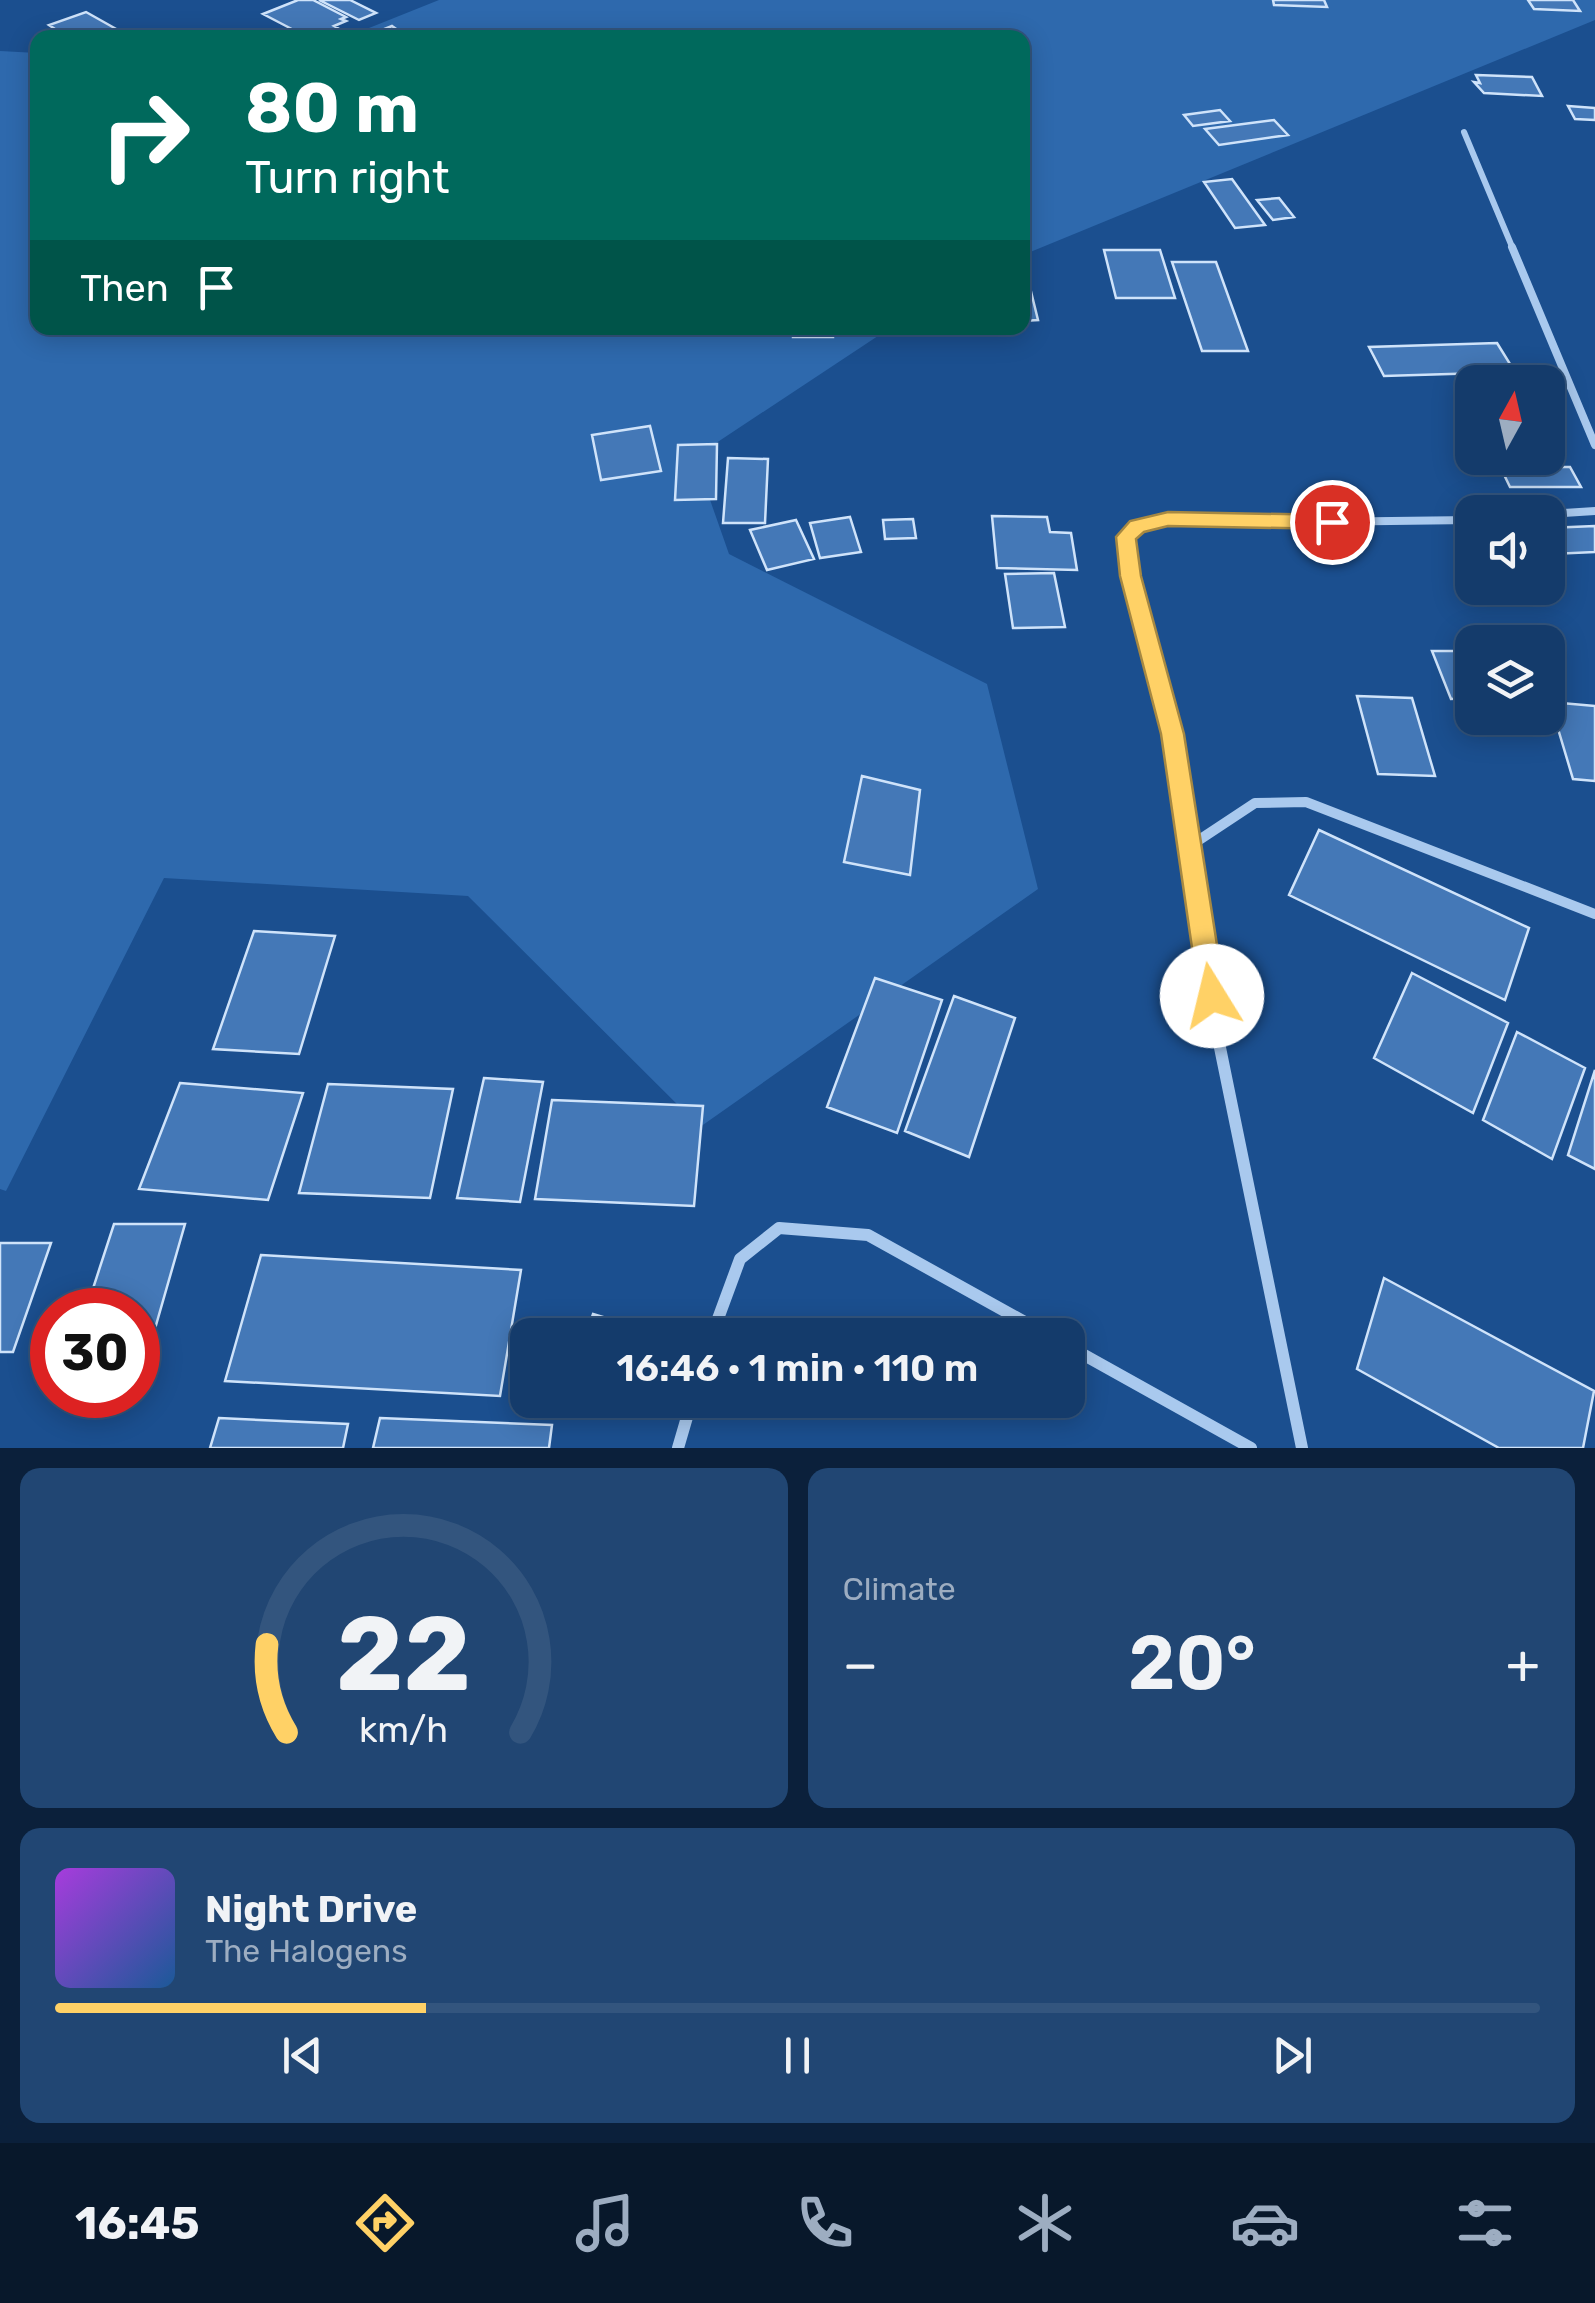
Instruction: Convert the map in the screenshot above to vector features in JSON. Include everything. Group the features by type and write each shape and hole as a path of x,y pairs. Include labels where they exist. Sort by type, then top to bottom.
{"street":[{"path":"1464,132 1595,445"},
{"path":"1565,513 1595,510"},
{"path":"1302,1448 1217,1034 1172,734 1130,576 1126,537 1137,526 1168,519 1228,523 1455,520"},
{"path":"1190,846 1255,802 1266,798 1300,801 1323,805 1595,914"},
{"path":"718,1318 740,1259 780,1228 868,1235 1017,1318"},
{"path":"1085,1355 1251,1448"},
{"path":"678,1448 687,1418"}],"shaded area":[{"path":"439,0 1595,0 1595,20 1030,252 1030,30 364,30"},
{"path":"0,51 30,53 30,335 879,335 695,457 729,554 987,684 1038,889 700,1127 468,896 164,878 6,1191 0,1189"}],"building":[{"path":"298,0 313,0 346,17 341,19 346,21 334,26 341,30 294,30 263,14"},
{"path":"319,0 350,0 376,13 359,20"},
{"path":"1273,0 1324,0 1327,7 1274,5"},
{"path":"1528,0 1573,0 1580,11 1534,9"},
{"path":"86,12 118,30 56,30 49,25"},
{"path":"1476,75 1532,77 1542,96 1484,93 1474,82 1480,83"},
{"path":"1568,106 1595,108 1595,120 1575,119"},
{"path":"1220,110 1230,121 1193,126 1184,115"},
{"path":"1274,120 1288,135 1219,145 1205,129"},
{"path":"1232,179 1265,225 1235,228 1204,182"},
{"path":"1279,198 1294,217 1273,220 1257,200"},
{"path":"1104,250 1160,250 1175,298 1116,298"},
{"path":"1172,262 1216,262 1248,351 1202,351"},
{"path":"1030,287 1038,320 1030,320"},
{"path":"793,335 833,335 833,337"},
{"path":"1497,343 1511,365 1455,365 1455,374 1384,376 1369,347"},
{"path":"650,426 661,471 601,480 592,435"},
{"path":"717,444 716,499 675,500 678,445"},
{"path":"728,458 768,459 765,523 723,523"},
{"path":"1565,467 1570,467 1581,487 1510,487 1504,475 1565,475"},
{"path":"992,516 1047,517 1050,532 1071,533 1077,570 997,568"},
{"path":"850,517 861,552 820,558 810,523"},
{"path":"913,519 916,538 885,539 883,520"},
{"path":"796,520 814,559 767,570 750,530"},
{"path":"1595,526 1595,552 1565,553 1565,527"},
{"path":"1054,573 1065,627 1013,628 1005,574"},
{"path":"1432,651 1455,651 1455,699 1451,699"},
{"path":"1357,696 1412,698 1435,776 1378,774"},
{"path":"1565,703 1595,706 1595,781 1573,779 1560,735 1565,735"},
{"path":"862,776 920,790 910,875 844,862"},
{"path":"1319,830 1529,928 1505,1000 1289,895"},
{"path":"254,931 335,936 299,1054 213,1049"},
{"path":"1412,973 1508,1023 1473,1113 1374,1058"},
{"path":"875,978 942,1000 897,1133 827,1107"},
{"path":"954,996 1015,1018 969,1157 905,1131"},
{"path":"1517,1032 1585,1068 1552,1159 1483,1120"},
{"path":"1595,1070 1595,1169 1568,1155"},
{"path":"484,1078 543,1082 520,1202 457,1198"},
{"path":"180,1083 303,1093 268,1200 139,1189"},
{"path":"328,1084 453,1089 430,1198 299,1193"},
{"path":"552,1100 703,1106 694,1206 535,1199"},
{"path":"114,1224 185,1224 160,1311 160,1288 93,1288"},
{"path":"0,1243 51,1243 35,1288 30,1288 30,1303 13,1352 0,1352"},
{"path":"261,1255 521,1270 500,1396 225,1381"},
{"path":"1384,1278 1594,1391 1583,1448 1499,1448 1357,1369"},
{"path":"219,1418 348,1424 343,1448 210,1448"},
{"path":"380,1418 552,1425 549,1448 373,1448"}],"route":[{"path":"1212,996 1172,734 1130,576 1126,537 1137,526 1168,519 1332,522"}]}
